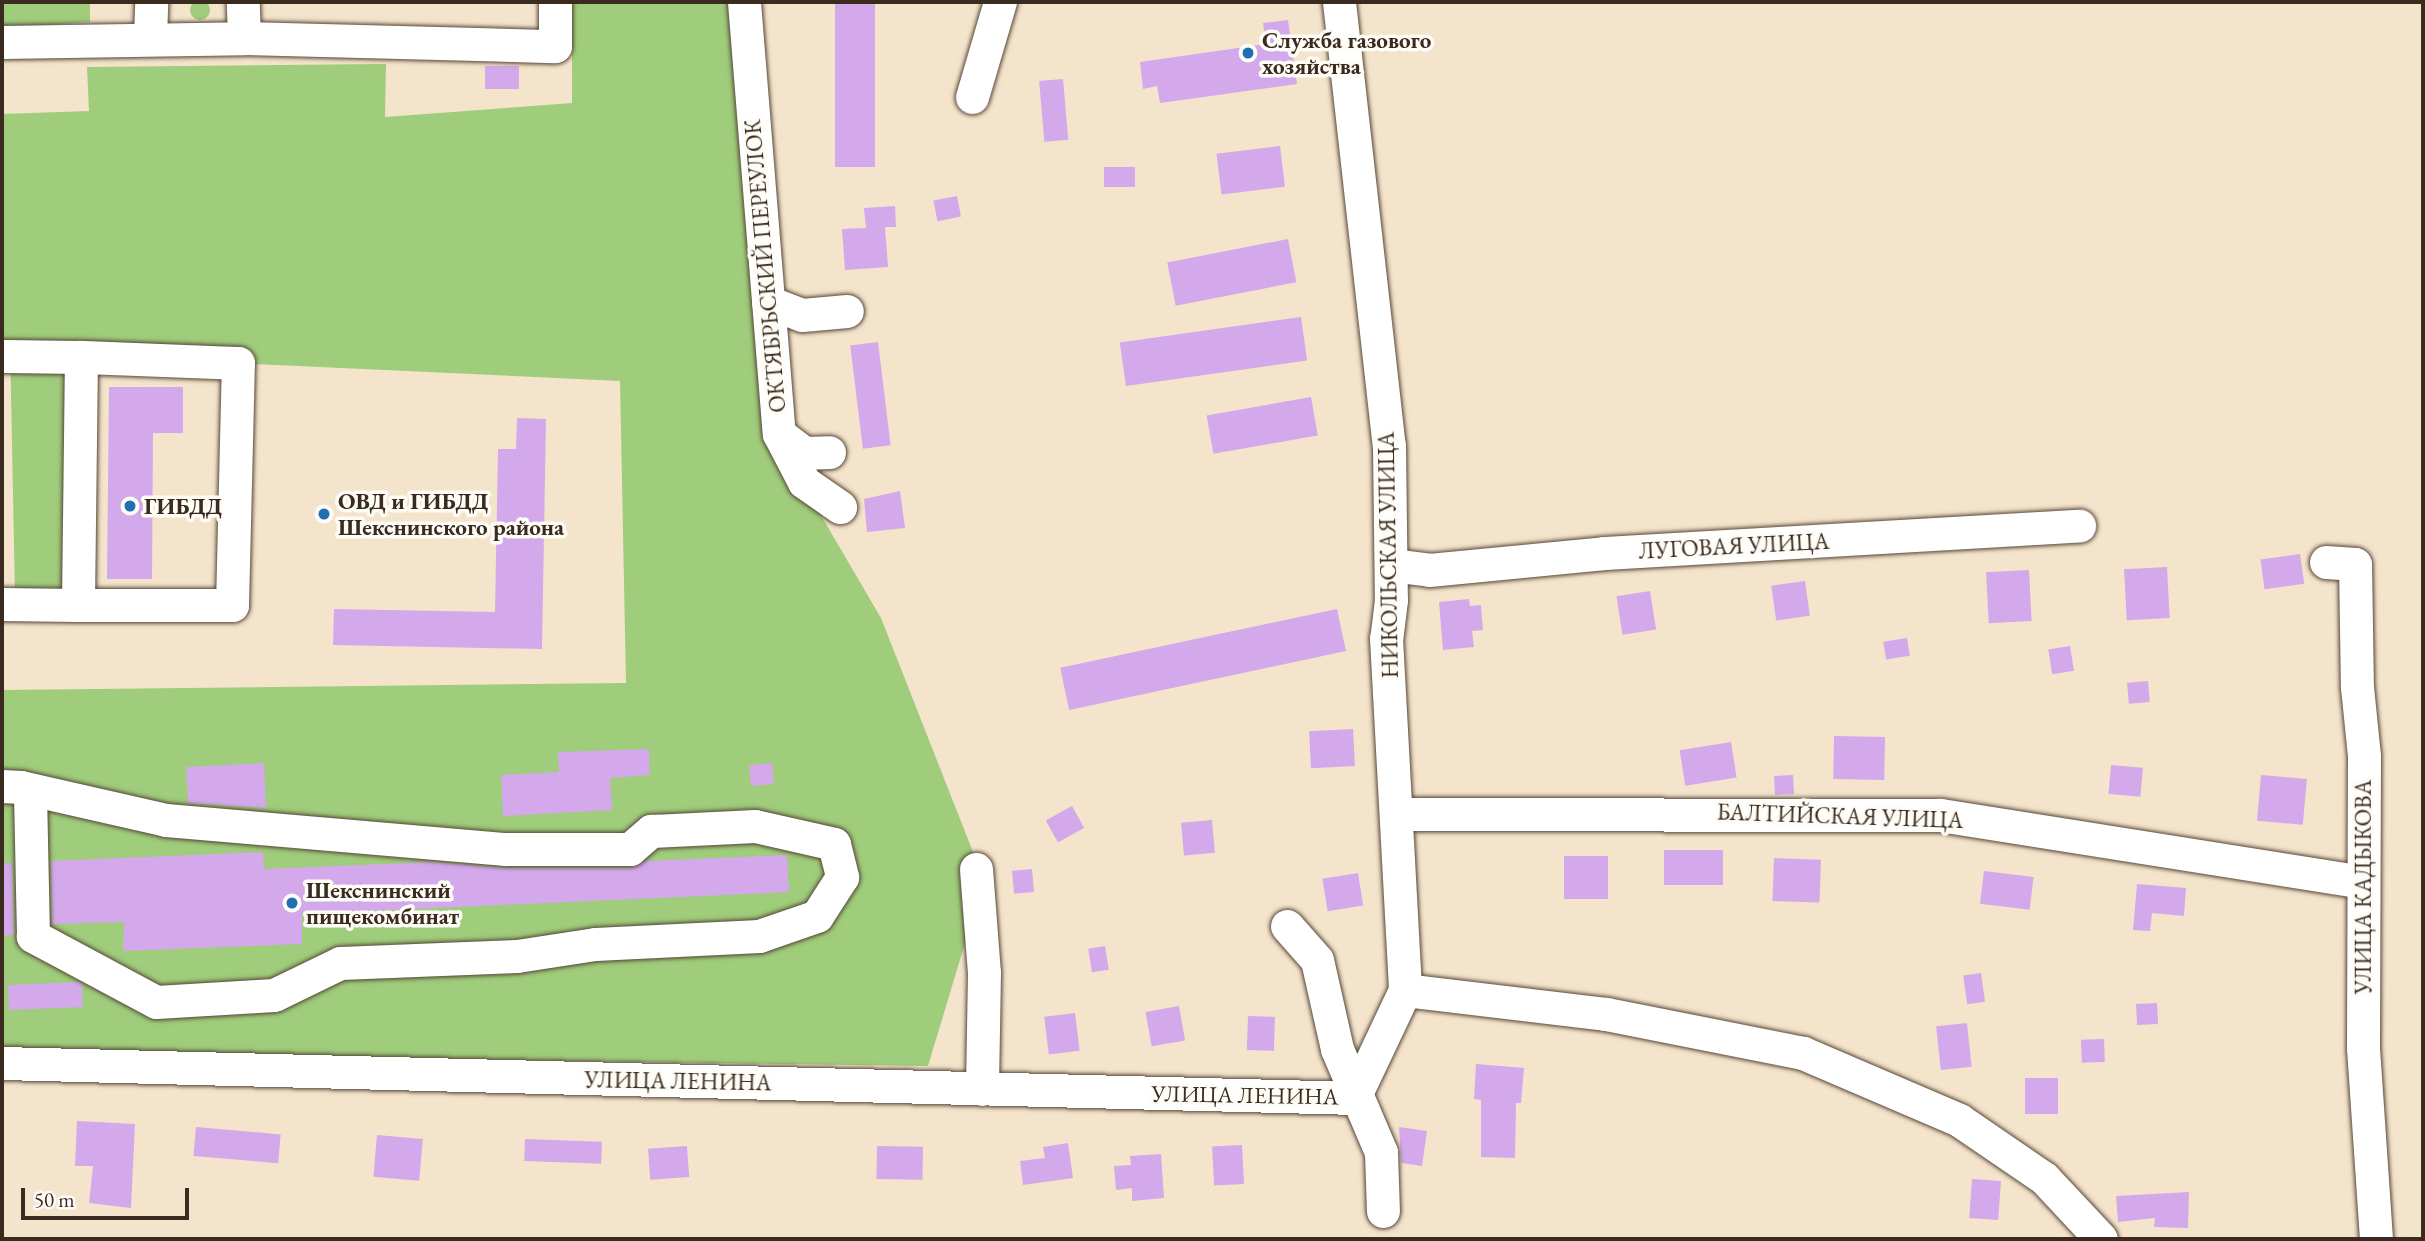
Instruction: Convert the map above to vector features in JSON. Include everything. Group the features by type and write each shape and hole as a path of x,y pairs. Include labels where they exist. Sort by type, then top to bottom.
{"street":[{"path":"150,38 151,2"},
{"path":"243,2 244,38"},
{"path":"2,42 244,38 555,46 555,2"},
{"name":"ОКТЯБРЬСКИЙ ПЕРЕУЛОК","path":"744,2 779,434 804,482 839,507"},
{"path":"972,97 1000,2"},
{"name":"НИКОЛЬСКАЯ УЛИЦА","path":"1339,2 1389,444 1391,565 1386,638 1405,990 1354,1098"},
{"path":"768,302 802,315 847,311"},
{"path":"2,356 238,363 232,605 2,604"},
{"path":"78,605 81,357"},
{"path":"779,434 804,453 829,452"},
{"name":"ЛУГОВАЯ УЛИЦА","path":"1391,565 1429,570 1604,554 2079,526"},
{"name":"УЛИЦА КАДЫКОВА","path":"2326,562 2356,564 2357,687 2364,756 2362,1048 2376,1239"},
{"path":"16,788 166,820 506,849 630,849 651,831 755,826 834,844 842,877 817,916 759,936 595,944 517,956 340,963 274,995 156,1002 33,936 16,788"},
{"name":"БАЛТИЙСКАЯ УЛИЦА","path":"1396,814 1940,815 2363,882"},
{"path":"976,869 984,972 982,1088"},
{"path":"1287,926 1317,960 1354,1098 1381,1152 1382,1211"},
{"path":"1405,990 1605,1014 1802,1053 1959,1120 2044,1178 2101,1239"},
{"name":"УЛИЦА ЛЕНИНА","path":"2,1063 1354,1098"}],"green space":[{"path":"200,0 207,3 210,10 207,17 200,20 193,17 190,10 193,3"},
{"path":"2,2 90,2 90,22 2,28"},
{"path":"572,2 735,2 764,312 812,500 881,618 984,880 928,1066 2,1053 2,690 626,683 620,381 64,355 67,596 15,596 10,343 2,343 2,114 89,111 87,67 386,64 385,117 572,103"}],"building":[{"path":"835,2 875,2 875,167 835,167"},
{"name":"Служба газового хозяйства","path":"1288,20 1297,84 1160,103 1157,86 1143,89 1140,62 1266,44 1263,23"},
{"path":"485,66 519,66 519,89 485,89"},
{"path":"1063,79 1068,140 1044,142 1039,81"},
{"path":"1280,146 1285,187 1221,194 1216,154"},
{"path":"1104,167 1135,167 1135,187 1104,187"},
{"path":"957,196 961,217 937,221 933,201"},
{"path":"895,206 896,227 885,227 888,267 845,270 842,229 866,228 864,208"},
{"path":"1288,239 1296,282 1176,306 1167,262"},
{"path":"1301,317 1307,361 1126,386 1120,342"},
{"path":"878,342 891,445 863,449 850,345"},
{"name":"ГИБДД","path":"109,387 183,387 183,433 153,433 152,579 107,579"},
{"path":"1311,397 1318,435 1213,454 1207,415"},
{"path":"517,418 546,419 542,649 333,645 334,609 495,612 498,449 516,449"},
{"path":"900,491 905,528 867,532 864,499"},
{"path":"2300,554 2304,584 2265,589 2260,560"},
{"path":"2167,567 2170,618 2127,620 2124,569"},
{"path":"2029,570 2032,621 1989,623 1986,572"},
{"path":"1805,581 1810,616 1776,620 1771,586"},
{"path":"1650,591 1656,630 1623,635 1616,596"},
{"path":"1469,599 1470,606 1481,605 1483,630 1472,631 1474,647 1443,650 1439,602"},
{"path":"1337,609 1346,651 1069,710 1060,668"},
{"path":"1907,638 1910,656 1886,660 1883,642"},
{"path":"2070,646 2074,671 2052,674 2048,649"},
{"path":"2148,681 2150,702 2129,704 2127,683"},
{"path":"1353,729 1355,766 1311,768 1309,731"},
{"path":"1834,736 1885,737 1884,780 1833,779"},
{"path":"1731,742 1737,778 1685,786 1680,750"},
{"path":"649,749 650,775 610,778 612,810 503,816 501,775 559,772 558,752"},
{"path":"264,763 266,808 188,803 186,767"},
{"path":"772,763 774,784 751,786 749,765"},
{"path":"2111,765 2143,768 2140,797 2108,794"},
{"path":"1793,775 1794,794 1775,795 1774,776"},
{"path":"2261,775 2307,779 2303,825 2257,821"},
{"path":"1072,806 1084,828 1058,842 1046,821"},
{"path":"1212,820 1215,853 1184,856 1181,823"},
{"path":"1664,850 1723,850 1723,885 1664,885"},
{"name":"Шекснинский пищекомбинат","path":"263,852 264,869 431,862 506,868 630,868 646,861 787,855 789,892 302,914 302,944 123,951 124,922 52,924 51,861"},
{"path":"1564,856 1608,856 1608,899 1564,899"},
{"path":"1774,858 1821,860 1819,903 1772,901"},
{"path":"2,863 12,863 14,935 2,936"},
{"path":"1032,869 1034,892 1014,894 1012,871"},
{"path":"1984,871 2034,877 2030,910 1980,904"},
{"path":"1358,873 1363,906 1328,911 1322,879"},
{"path":"2137,884 2186,888 2184,916 2152,913 2150,931 2133,930"},
{"path":"1105,946 1109,970 1092,972 1088,949"},
{"path":"1981,973 1985,1002 1967,1004 1963,976"},
{"path":"82,984 83,1007 9,1010 8,985"},
{"path":"2157,1003 2158,1024 2137,1025 2136,1004"},
{"path":"1179,1006 1185,1040 1152,1046 1146,1012"},
{"path":"1075,1013 1080,1051 1049,1054 1044,1017"},
{"path":"1248,1016 1275,1017 1274,1051 1247,1050"},
{"path":"1967,1023 1972,1067 1941,1070 1936,1026"},
{"path":"2104,1039 2105,1062 2082,1063 2081,1040"},
{"path":"1476,1064 1524,1068 1521,1103 1516,1103 1515,1158 1481,1157 1481,1100 1474,1099"},
{"path":"2025,1078 2058,1078 2058,1114 2025,1114"},
{"path":"77,1121 135,1124 131,1208 89,1203 93,1166 75,1166"},
{"path":"196,1127 281,1134 278,1163 193,1156"},
{"path":"1399,1127 1427,1131 1422,1166 1401,1163"},
{"path":"377,1135 423,1139 419,1181 373,1177"},
{"path":"525,1139 602,1142 601,1164 524,1161"},
{"path":"1068,1143 1073,1178 1023,1185 1020,1161 1045,1158 1043,1147"},
{"path":"1242,1145 1244,1184 1214,1186 1212,1147"},
{"path":"687,1146 689,1177 650,1180 648,1149"},
{"path":"877,1146 923,1147 922,1180 876,1179"},
{"path":"1161,1154 1164,1198 1132,1201 1132,1188 1116,1190 1114,1166 1131,1165 1130,1156"},
{"path":"1972,1179 2001,1181 1998,1220 1969,1218"},
{"path":"2189,1192 2188,1228 2154,1227 2155,1218 2118,1222 2116,1196"}],"place":[{"name":"Служба газового хозяйства","path":"1248,53"},
{"name":"ГИБДД","path":"130,506"},
{"name":"ОВД и ГИБДД Шекснинского района","path":"324,514"},
{"name":"Шекснинский пищекомбинат","path":"292,903"}]}
